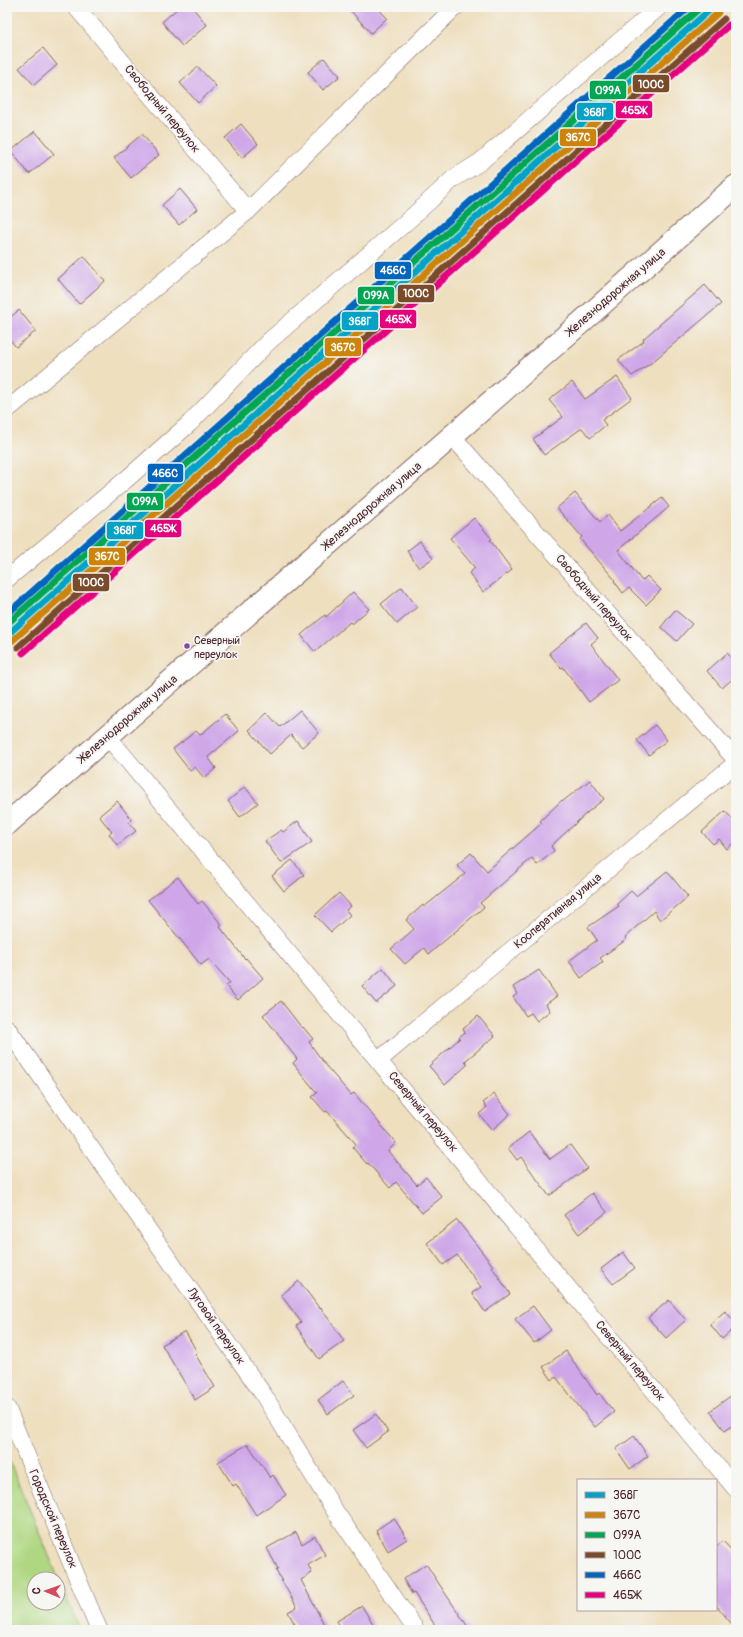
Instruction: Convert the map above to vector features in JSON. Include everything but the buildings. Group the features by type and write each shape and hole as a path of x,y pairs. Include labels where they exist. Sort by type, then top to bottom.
{"main road":[{"name":"Железнодорожная улица","path":"7,824 736,186"}],"street":[{"name":"Свободный переулок","path":"76,7 248,211"},
{"path":"7,410 248,211 454,7"},
{"path":"7,579 129,477 190,423 267,343 413,216 453,178 480,162 658,7"},
{"name":"Свободный переулок","path":"452,436 736,762"},
{"name":"Северный переулок","path":"108,737 736,1489"},
{"name":"Кооперативная улица","path":"379,1060 736,762"},
{"name":"Луговой переулок","path":"7,1028 263,1394 335,1511 416,1630"},
{"name":"Городской переулок","path":"7,1408 99,1630"}],"green space":[{"path":"7,1455 55,1571 26,1571 26,1611 66,1611 66,1596 80,1630 7,1630"}],"railway":[{"path":"7,612 691,7"}],"transit line":[{"name":"466С","path":"7,614 689,7"},
{"name":"099А","path":"7,624 701,7"},
{"name":"368Г","path":"7,635 713,7"},
{"name":"367С","path":"12,641 718,13"},
{"name":"100C","path":"18,647 724,19"},
{"name":"465Ж","path":"23,653 729,25"}],"place":[{"name":"Северный переулок","path":"187,646"}]}
